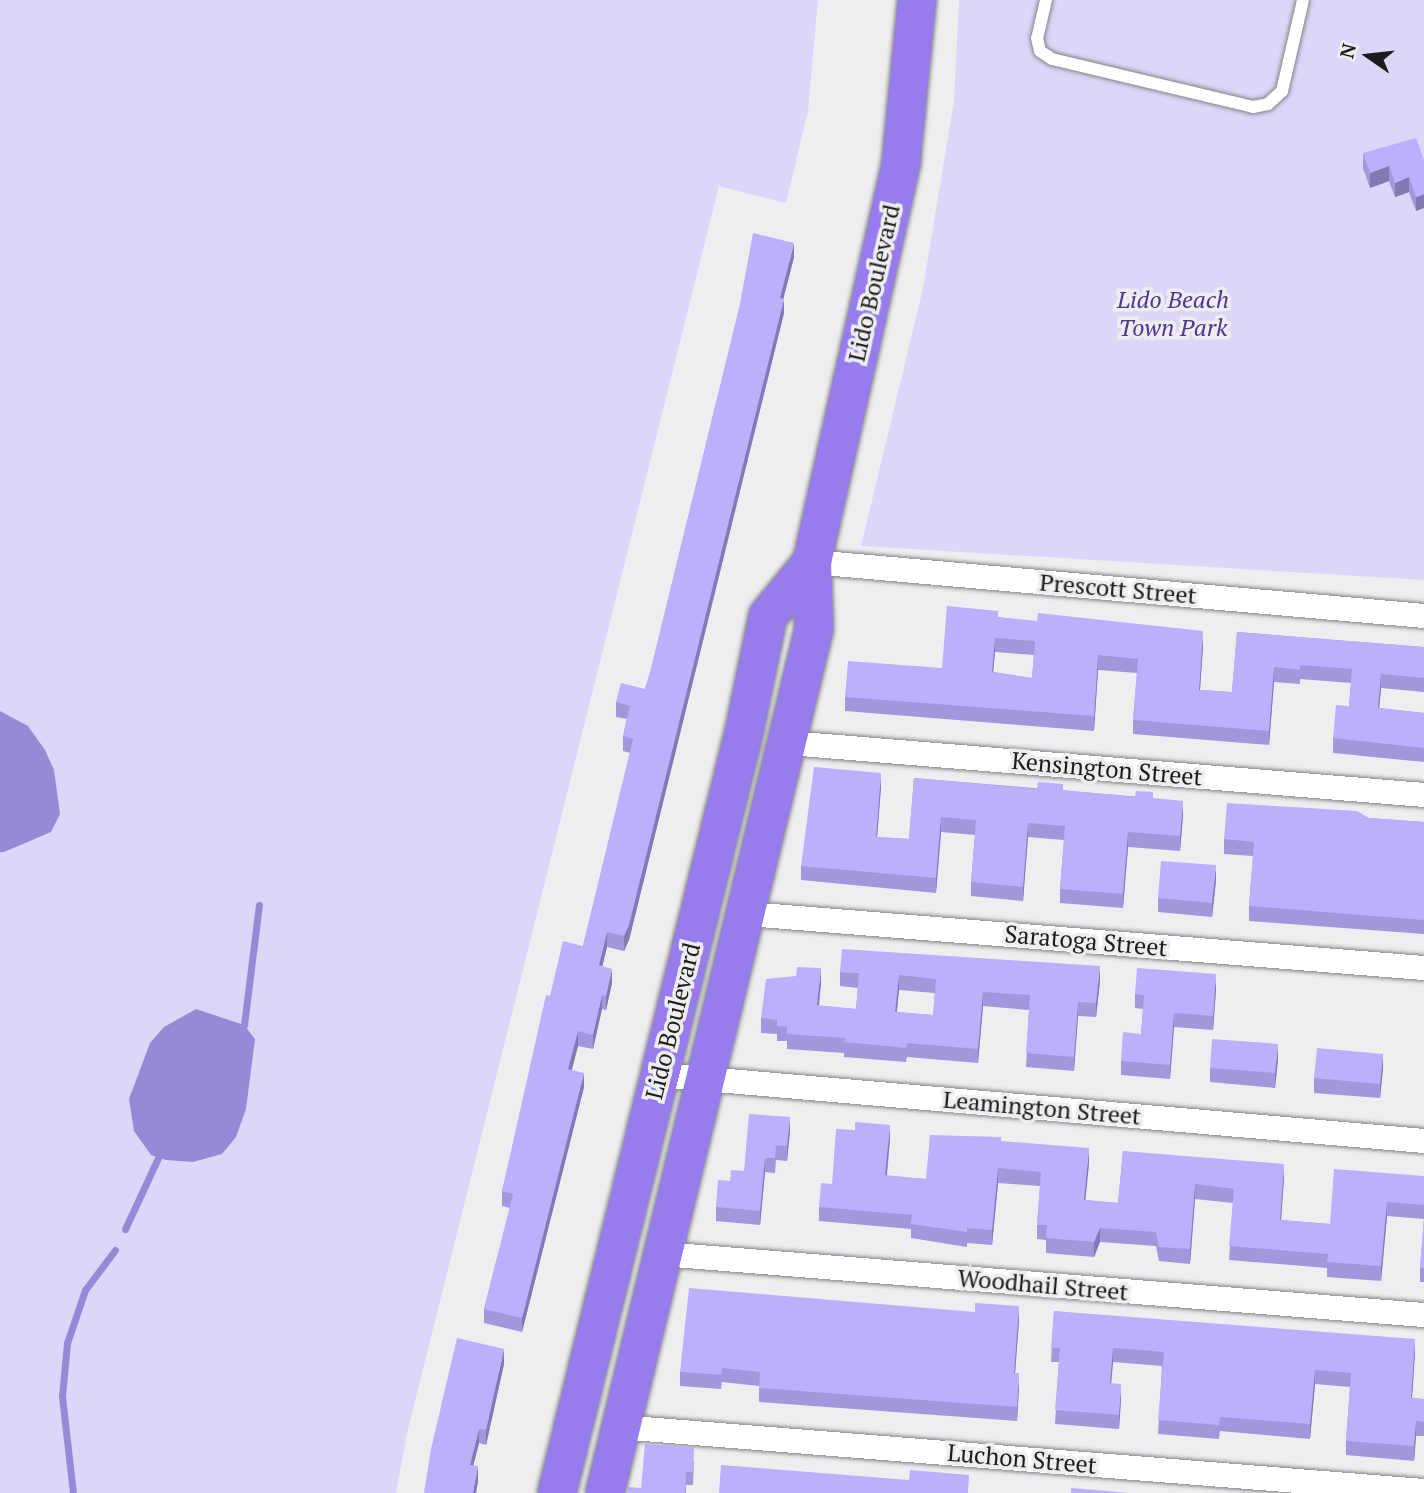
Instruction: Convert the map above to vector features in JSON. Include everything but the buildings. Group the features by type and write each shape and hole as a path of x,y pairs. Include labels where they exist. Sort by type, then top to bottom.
{"highway":[{"name":"Lido Boulevard","path":"605,1493 619,1427 748,914 814,629 812,562 901,163 917,0"},
{"name":"Lido Boulevard","path":"557,1493 768,616 812,562"}],"street":[{"name":"Prescott Street","path":"812,562 1424,616"},
{"name":"Kensington Street","path":"789,743 1424,795"},
{"name":"Saratoga Street","path":"748,914 1424,968"},
{"name":"Leamington Street","path":"659,1074 1424,1142"},
{"name":"Woodhail Street","path":"662,1254 1424,1315"},
{"name":"Luchon Street","path":"619,1427 1424,1491"}],"lane":[{"path":"1046,0 1037,38 1040,51 1052,59 1253,107 1268,104 1282,91 1303,0"}],"green space":[{"path":"0,0 818,0 808,111 786,203 719,186 408,1429 396,1493 0,1493"},
{"name":"Lido Beach Town Park","path":"959,0 1424,0 1424,580 861,546 923,288 954,101"}],"shaded area":[{"path":"0,711 28,726 45,750 54,770 60,814 51,832 4,852 0,852"},
{"path":"196,1009 244,1025 255,1039 246,1109 236,1137 222,1154 193,1162 166,1160 151,1155 134,1131 129,1099 150,1043 164,1027"}],"waterway":[{"path":"244,1025 259,905"},
{"path":"125,1229 158,1158"},
{"path":"73,1493 62,1396 67,1343 85,1290 115,1250"}]}
